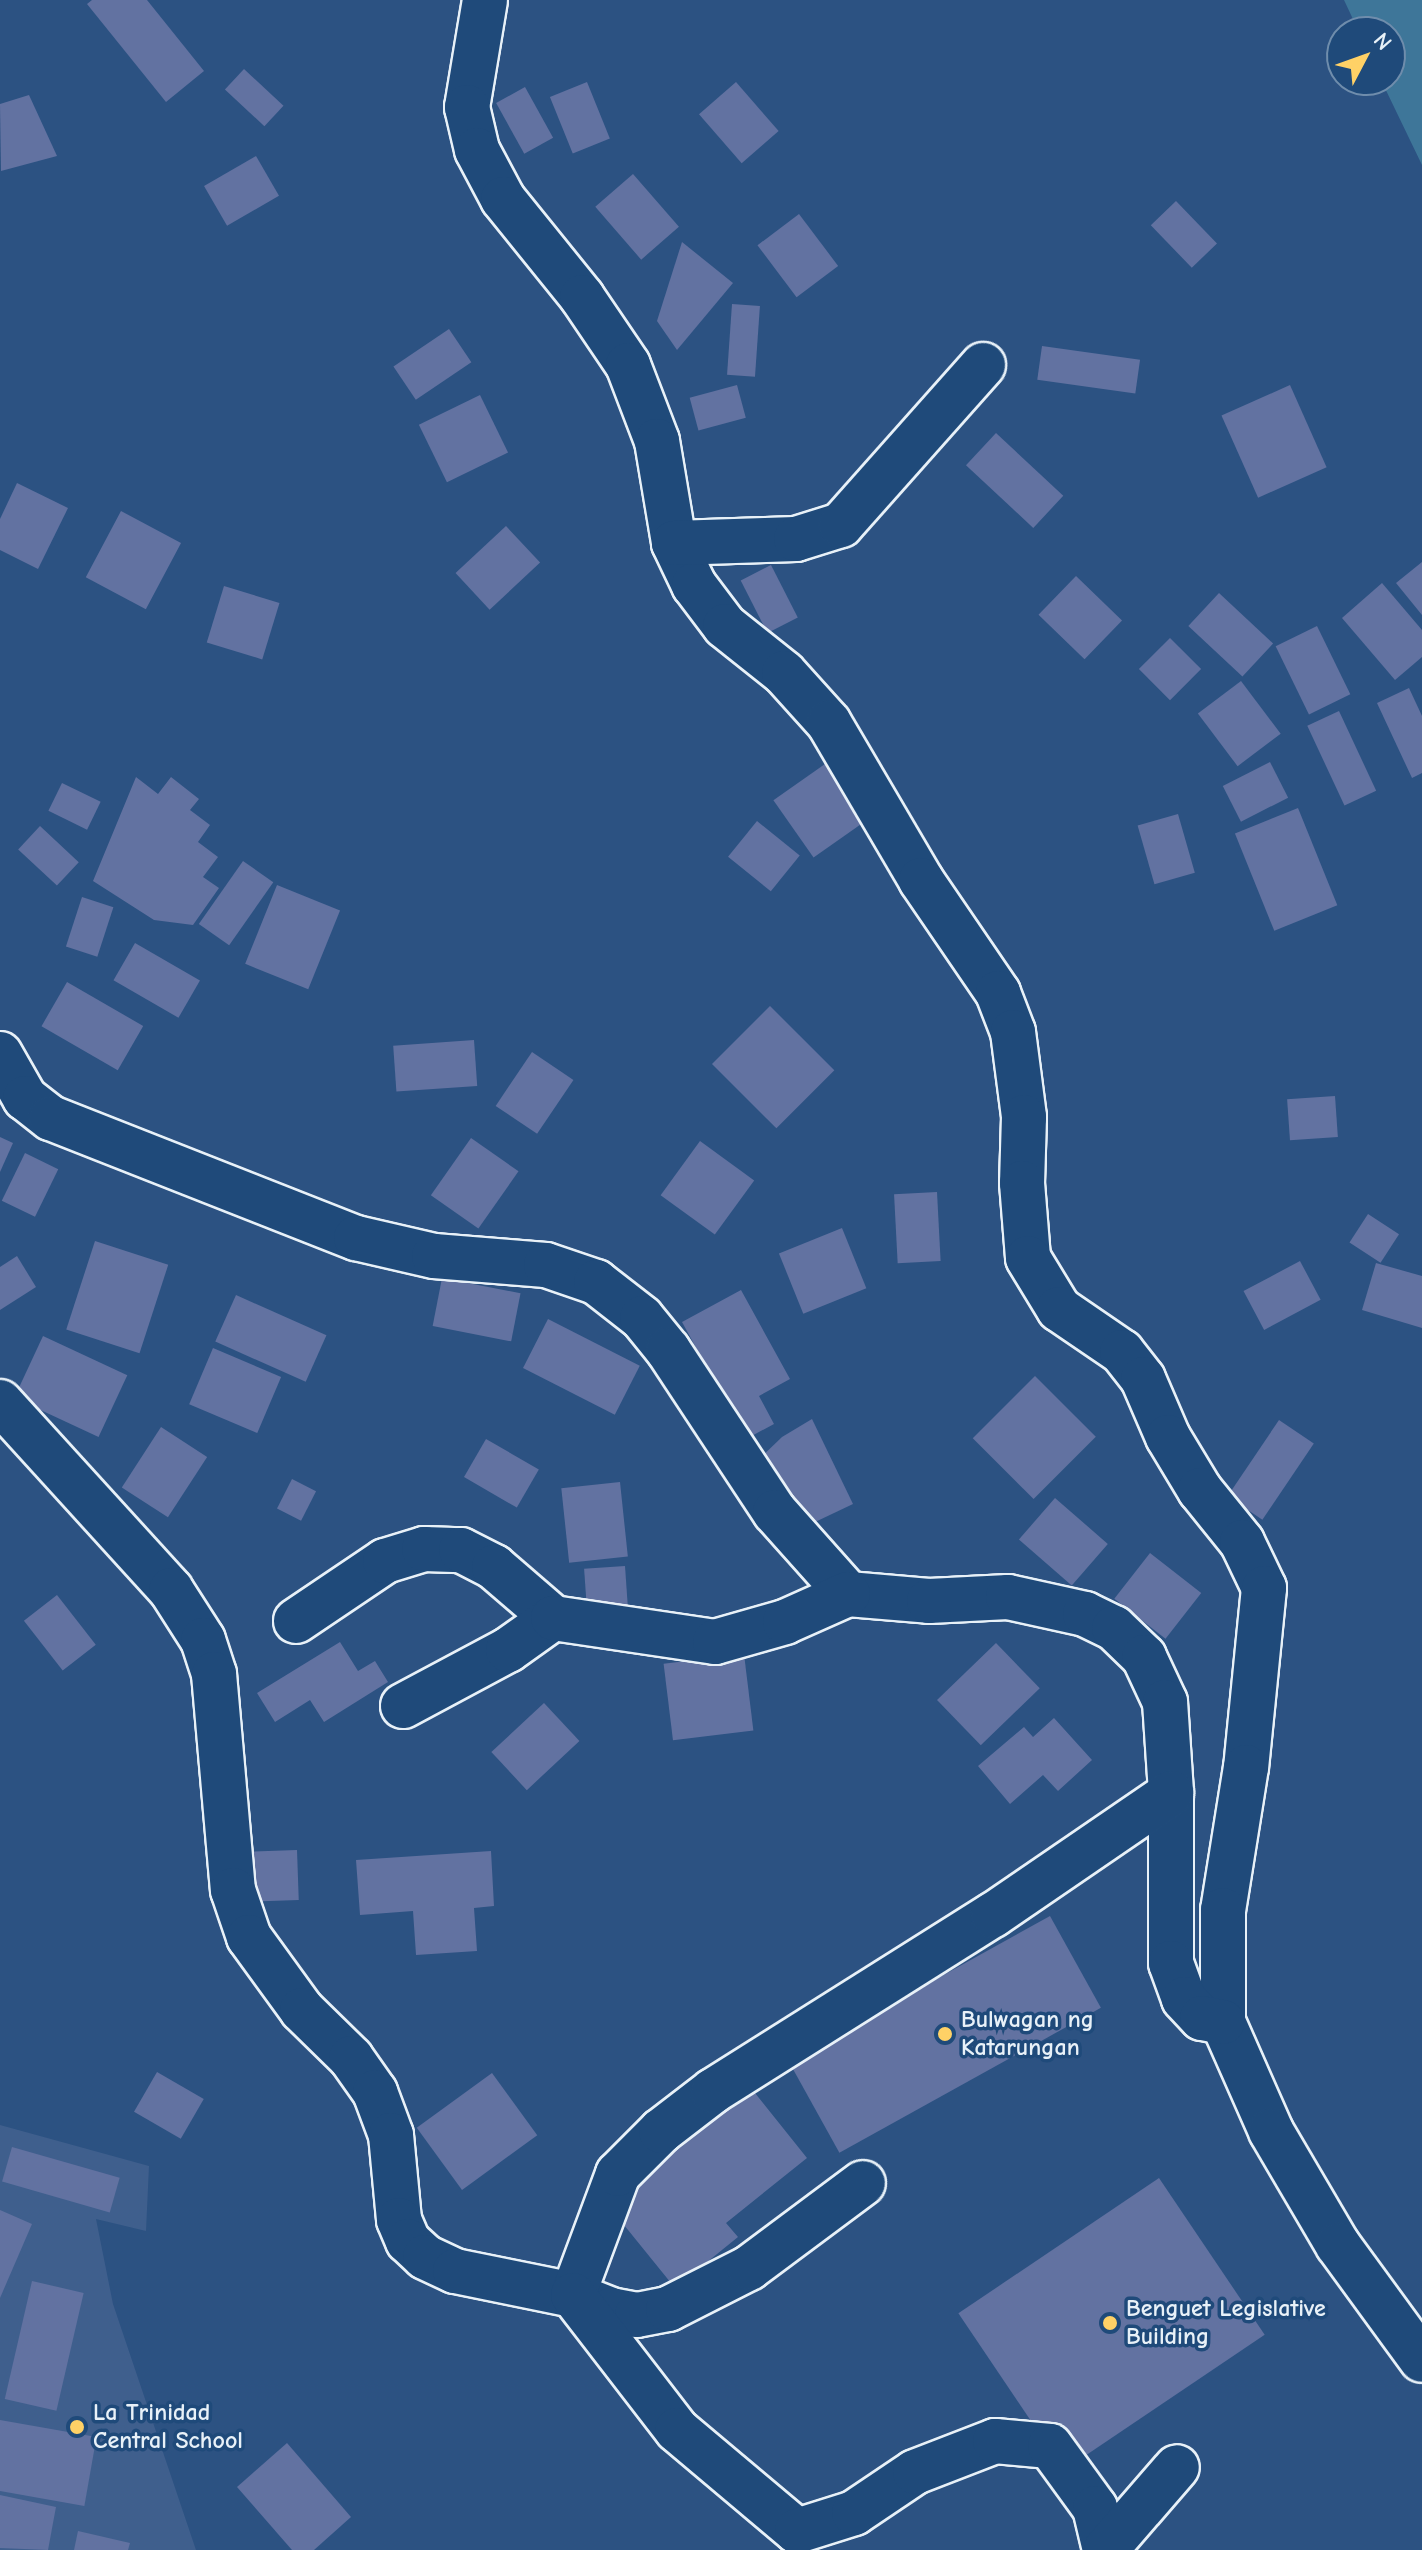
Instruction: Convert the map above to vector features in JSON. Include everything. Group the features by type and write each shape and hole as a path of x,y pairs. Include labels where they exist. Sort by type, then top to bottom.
{"street":[{"path":"485,0 467,107 477,150 503,199 582,297 628,365 657,441 674,543 694,585 725,626 784,673 829,723 921,880 979,958 1013,1032 1024,1117 1022,1183 1028,1258 1059,1309 1122,1352 1143,1379 1168,1437 1200,1490 1242,1542 1264,1588 1250,1736 1223,1910 1223,2022 1271,2131 1331,2232 1422,2360"},
{"path":"674,543 796,539 841,525 983,365"},
{"path":"0,1054 25,1098 51,1118 356,1238 434,1256 546,1265 596,1282 642,1318 775,1512 848,1594"},
{"path":"0,1402 171,1590 203,1640 214,1674 233,1890 245,1926 302,2010 351,2058 375,2092 391,2135 399,2220 408,2241 425,2257 455,2271 573,2295 637,2315 668,2309 749,2268 863,2183"},
{"path":"296,1621 385,1561 424,1549 461,1550 494,1567 553,1618 715,1642 785,1622 848,1594 929,1601 1008,1597 1085,1614 1114,1628 1144,1657 1165,1702 1171,1793 1171,1963 1184,1999 1202,2018 1223,2022"},
{"path":"403,1706 508,1650 553,1618"},
{"path":"573,2295 618,2174 661,2131 713,2091 993,1915 1171,1793"},
{"path":"573,2295 677,2430 797,2531 854,2513 915,2472 995,2441 1050,2446 1095,2508 1106,2549"},
{"path":"1106,2549 1177,2467"}],"shaded area":[{"path":"1344,0 1422,0 1422,165 1389,96 1406,96 1406,16 1352,16"},
{"name":"La Trinidad Central School","path":"0,2125 149,2166 146,2231 96,2219 113,2304 196,2550 0,2550"}],"building":[{"path":"92,0 147,0 204,71 166,102 87,4"},
{"path":"244,69 283,106 264,126 225,89"},
{"path":"587,82 610,139 573,154 550,97"},
{"path":"736,82 779,131 742,163 699,114"},
{"path":"525,87 553,138 524,154 496,103"},
{"path":"29,95 57,156 1,171 0,104"},
{"path":"256,156 279,196 227,226 204,186"},
{"path":"633,174 679,227 641,260 595,207"},
{"path":"1176,201 1217,243 1192,268 1151,225"},
{"path":"799,214 838,266 797,297 757,245"},
{"path":"682,242 733,283 677,350 657,321"},
{"path":"732,304 760,306 755,377 727,375"},
{"path":"449,329 471,362 416,400 393,366"},
{"path":"1042,346 1140,360 1135,393 1037,380"},
{"path":"737,385 746,418 698,431 690,398"},
{"path":"1290,385 1327,467 1258,498 1221,416"},
{"path":"480,395 508,453 447,482 419,425"},
{"path":"996,433 1063,496 1033,528 966,465"},
{"path":"17,483 68,508 38,569 0,550 0,519"},
{"path":"121,511 181,543 146,609 86,577"},
{"path":"506,526 540,563 490,610 456,573"},
{"path":"1422,562 1422,615 1396,583"},
{"path":"771,565 798,618 767,633 741,580"},
{"path":"1076,576 1122,620 1085,659 1038,615"},
{"path":"1382,583 1422,630 1422,657 1395,680 1342,618"},
{"path":"224,586 279,603 262,659 207,642"},
{"path":"1219,593 1273,643 1242,676 1188,626"},
{"path":"1317,626 1350,694 1309,714 1276,646"},
{"path":"1170,638 1201,669 1170,700 1139,669"},
{"path":"1241,681 1281,734 1238,766 1198,713"},
{"path":"1409,688 1422,716 1422,773 1412,778 1377,703"},
{"path":"1339,711 1376,791 1344,806 1307,726"},
{"path":"1270,762 1288,798 1241,822 1223,786"},
{"path":"825,764 865,821 814,857 773,800"},
{"path":"136,777 158,794 171,777 199,799 190,810 210,825 198,842 218,857 203,877 219,888 193,925 154,920 93,881"},
{"path":"62,783 101,802 87,830 48,811"},
{"path":"1298,808 1337,905 1274,931 1235,833"},
{"path":"1178,814 1195,873 1154,884 1138,826"},
{"path":"757,821 800,856 771,891 728,857"},
{"path":"40,826 79,862 57,886 18,849"},
{"path":"243,861 273,882 229,945 199,924"},
{"path":"277,885 340,910 308,989 245,964"},
{"path":"82,897 113,907 97,957 66,946"},
{"path":"135,943 200,980 178,1018 114,980"},
{"path":"67,982 143,1026 118,1070 42,1026"},
{"path":"770,1006 834,1070 776,1128 712,1064"},
{"path":"474,1040 477,1086 396,1092 393,1046"},
{"path":"532,1052 573,1080 537,1134 496,1106"},
{"path":"1335,1096 1338,1137 1290,1140 1287,1099"},
{"path":"0,1137 13,1143 0,1172"},
{"path":"471,1138 519,1171 478,1229 431,1195"},
{"path":"700,1141 754,1180 715,1235 661,1195"},
{"path":"25,1153 58,1169 35,1217 2,1201"},
{"path":"937,1192 941,1261 898,1263 894,1194"},
{"path":"1368,1214 1399,1234 1381,1263 1349,1243"},
{"path":"842,1228 866,1288 803,1314 779,1253"},
{"path":"95,1241 168,1265 139,1353 66,1329"},
{"path":"17,1256 36,1287 0,1310 0,1267"},
{"path":"1300,1261 1321,1300 1264,1330 1243,1291"},
{"path":"1376,1263 1422,1276 1422,1328 1362,1310"},
{"path":"442,1278 521,1293 511,1341 433,1326"},
{"path":"741,1290 790,1379 759,1396 774,1424 746,1439 682,1322"},
{"path":"236,1295 326,1335 306,1382 215,1342"},
{"path":"548,1319 640,1366 615,1415 523,1368"},
{"path":"43,1336 127,1375 99,1437 14,1398"},
{"path":"213,1348 281,1377 257,1433 189,1404"},
{"path":"1035,1376 1096,1437 1034,1499 973,1438"},
{"path":"812,1419 853,1504 813,1523 756,1462 782,1437"},
{"path":"1279,1420 1314,1443 1262,1520 1228,1496"},
{"path":"161,1427 207,1457 168,1517 122,1487"},
{"path":"486,1439 539,1470 517,1508 464,1477"},
{"path":"292,1479 316,1491 301,1521 277,1508"},
{"path":"620,1482 628,1557 569,1563 561,1488"},
{"path":"1055,1498 1108,1544 1072,1585 1019,1540"},
{"path":"1150,1553 1201,1593 1166,1639 1114,1599"},
{"path":"625,1566 628,1609 587,1612 584,1569"},
{"path":"57,1595 96,1645 63,1671 24,1621"},
{"path":"340,1642 358,1671 375,1661 388,1682 324,1722 310,1700 275,1722 257,1693"},
{"path":"996,1643 1040,1688 981,1745 937,1700"},
{"path":"744,1654 753,1730 673,1740 664,1664"},
{"path":"544,1703 579,1741 527,1790 491,1752"},
{"path":"1054,1718 1092,1760 1058,1791 1043,1775 1010,1804 978,1766 1024,1727 1033,1737"},
{"path":"297,1850 299,1900 243,1902 241,1852"},
{"path":"491,1851 494,1906 474,1908 477,1951 416,1955 413,1911 360,1915 356,1860"},
{"name":"Bulwagan ng Katarungan","path":"1050,1916 1101,2008 839,2153 788,2061"},
{"path":"157,2072 204,2099 181,2139 134,2112"},
{"path":"492,2073 537,2135 462,2190 417,2128"},
{"path":"751,2088 807,2158 726,2223 738,2237 675,2288 607,2204"},
{"path":"12,2147 120,2178 110,2212 2,2182"},
{"name":"Benguet Legislative Building","path":"1159,2178 1265,2335 1064,2470 958,2313"},
{"path":"0,2210 32,2224 0,2298"},
{"path":"32,2281 84,2293 56,2411 5,2399"},
{"path":"0,2420 97,2437 84,2506 0,2491"},
{"path":"287,2443 351,2517 314,2550 292,2550 237,2487"},
{"path":"0,2495 56,2507 48,2550 0,2548"},
{"path":"78,2531 130,2543 128,2550 74,2550"}],"place":[{"name":"Bulwagan ng Katarungan","path":"945,2034"},
{"name":"Benguet Legislative Building","path":"1110,2323"},
{"name":"La Trinidad Central School","path":"77,2427"}]}
